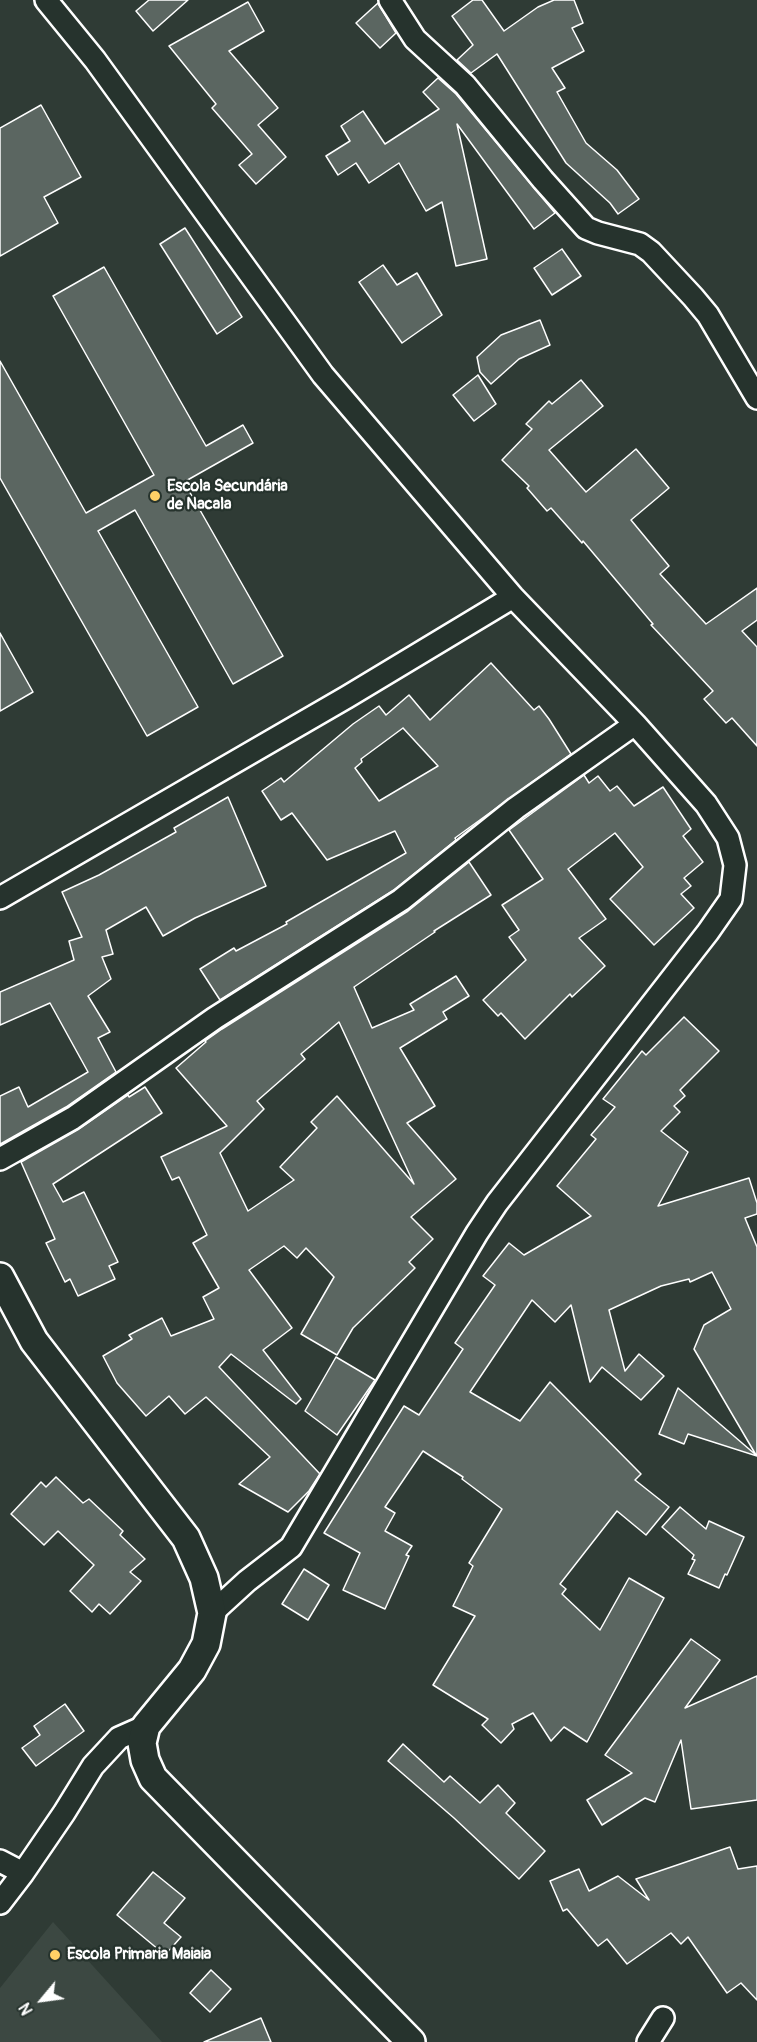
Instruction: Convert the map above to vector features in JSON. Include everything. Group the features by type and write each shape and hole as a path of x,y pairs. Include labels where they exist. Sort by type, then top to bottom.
{"street":[{"path":"46,0 95,60 323,375 513,597 635,724 706,804 728,838 735,865 731,899 708,932 497,1203 477,1233 291,1547 247,1581 212,1613"},
{"path":"390,0 415,39 465,85 585,228 640,244 651,252 693,297 708,315 757,398"},
{"path":"0,898 347,697 513,597"},
{"path":"0,1159 72,1119 215,1018 401,900 516,808 635,724"},
{"path":"0,1277 34,1341 186,1538 204,1578 212,1613 206,1644 192,1670 146,1726 142,1743 145,1760 153,1778 411,2042"},
{"path":"0,1903 23,1873 99,1759 119,1738 146,1726"},
{"path":"0,1861 23,1873"},
{"path":"648,2042 663,2018"}],"shaded area":[{"name":"Escola Primaria Maiaia","path":"53,1922 162,2042 0,2042 0,1988"}],"building":[{"path":"149,0 188,0 153,31 136,11"},
{"path":"473,0 482,0 504,31 538,7 554,0 574,0 583,23 572,28 584,51 552,68 565,88 557,92 586,143 617,170 639,199 618,214 610,203 566,163 497,54 471,73 457,60 473,45 452,16"},
{"path":"248,2 264,31 229,51 278,108 258,125 286,157 256,184 239,165 252,154 212,108 216,104 169,46"},
{"path":"378,3 396,33 380,48 356,23"},
{"path":"438,78 456,94 555,213 534,229 457,124 487,259 456,266 442,202 426,211 399,163 369,183 356,163 338,175 326,156 350,141 341,126 363,111 385,144 439,109 423,92"},
{"path":"41,105 81,177 44,197 58,223 0,256 0,128"},
{"path":"185,228 242,317 217,334 160,244"},
{"path":"562,249 581,276 552,295 534,268"},
{"path":"383,265 397,285 417,273 442,315 402,343 359,282"},
{"name":"Escola Secundária de Nacala","path":"104,267 206,446 243,425 253,443 184,482 283,656 233,684 135,510 98,531 198,707 147,736 0,478 0,361 86,513 154,475 53,296"},
{"path":"540,320 550,345 519,359 491,384 480,372 477,357 501,335"},
{"path":"478,375 496,404 474,421 453,395"},
{"path":"581,380 603,406 549,450 586,492 636,449 669,488 631,520 669,566 660,574 706,624 757,588 757,620 742,631 757,647 757,746 732,718 726,723 704,699 713,691 651,625 653,624 583,541 582,543 551,508 547,511 527,488 529,486 502,460 532,429 526,424 549,401 552,404"},
{"path":"0,633 33,692 0,711"},
{"path":"491,663 534,710 539,706 571,754 455,838 456,840 394,890 220,1000 200,969 234,948 236,951 287,924 286,922 406,853 395,831 327,860 292,813 281,820 262,791 281,778 284,782 353,724 379,706 386,715 409,695 430,720","holes":["403,728 438,766 379,801 355,768 362,762 361,759"]},
{"path":"584,775 589,783 598,776 610,791 617,786 634,806 663,787 691,829 683,836 703,862 684,878 691,886 681,894 694,908 654,945 610,899 643,867 615,833 568,869 606,919 579,938 605,966 572,997 570,994 525,1039 501,1013 498,1016 483,1000 526,960 509,937 519,930 502,905 543,879 509,830"},
{"path":"228,797 266,886 195,918 163,936 146,907 106,930 113,954 102,957 111,979 88,996 110,1032 98,1038 116,1072 66,1107 0,1144 0,1096 19,1087 28,1107 88,1072 50,1003 0,1025 0,992 74,960 69,941 82,937 62,892 99,875 176,832 174,828"},
{"path":"469,862 491,895 434,931 354,987 372,1028 414,1010 410,1004 456,976 469,996 443,1012 447,1019 400,1048 435,1106 407,1123 456,1179 411,1217 433,1239 409,1262 415,1268 353,1328 337,1355 301,1334 334,1277 306,1248 297,1258 284,1246 249,1270 292,1328 263,1350 301,1399 296,1404 231,1354 219,1367 320,1474 309,1491 288,1512 239,1484 270,1457 206,1397 185,1414 169,1396 146,1416 117,1383 103,1356 132,1339 129,1335 162,1318 171,1336 214,1319 203,1297 219,1288 193,1243 207,1235 179,1177 172,1180 161,1157 227,1126 176,1068 205,1041 222,1029 408,911","holes":["339,1022 414,1184 337,1096 311,1122 317,1128 280,1167 294,1180 248,1211 220,1153 264,1109 257,1101 305,1059 301,1054"]},
{"path":"684,1017 719,1051 680,1090 685,1096 674,1106 680,1112 661,1131 688,1152 658,1206 749,1178 757,1203 757,1214 745,1218 757,1247 757,1456 688,1434 684,1444 659,1434 678,1388 756,1455 694,1349 704,1325 731,1309 712,1272 690,1282 689,1279 661,1286 609,1310 625,1371 639,1354 664,1376 641,1400 602,1367 590,1382 571,1305 555,1322 532,1300 470,1392 520,1421 550,1382 641,1474 635,1480 669,1507 646,1535 617,1511 560,1584 566,1589 562,1594 600,1630 629,1578 664,1598 587,1742 564,1727 551,1741 533,1713 512,1724 514,1729 501,1743 482,1725 488,1719 433,1685 475,1616 453,1606 473,1566 469,1563 502,1509 462,1479 463,1477 423,1451 385,1507 395,1513 385,1531 412,1546 406,1555 409,1556 385,1609 343,1590 360,1553 324,1533 404,1406 419,1415 463,1349 455,1343 495,1285 483,1276 509,1243 524,1255 591,1216 557,1186 596,1139 591,1135 615,1107 603,1099 642,1051 646,1055"},
{"path":"145,1087 162,1113 53,1184 63,1202 84,1192 118,1262 109,1266 115,1279 78,1296 70,1279 65,1282 46,1243 55,1239 21,1162 79,1129 128,1095 129,1097"},
{"path":"336,1357 375,1380 337,1435 305,1411"},
{"path":"56,1477 83,1503 89,1499 123,1531 120,1535 145,1559 130,1572 141,1581 110,1614 99,1604 92,1612 70,1591 94,1565 58,1531 44,1545 11,1514 41,1482 46,1487"},
{"path":"680,1507 706,1529 709,1521 744,1537 719,1588 688,1574 695,1560 692,1559 694,1555 662,1527"},
{"path":"304,1569 329,1585 308,1620 282,1604"},
{"path":"691,1639 720,1660 685,1708 757,1676 757,1800 691,1809 681,1740 655,1802 645,1798 602,1825 587,1800 632,1773 605,1755"},
{"path":"65,1704 84,1731 36,1766 22,1748 40,1735 34,1726"},
{"path":"403,1744 444,1782 450,1776 480,1803 498,1785 515,1803 506,1813 545,1851 519,1879 454,1818 388,1761"},
{"path":"730,1847 738,1869 757,1866 757,2000 741,1983 727,1993 688,1937 681,1944 671,1933 627,1964 607,1939 598,1946 567,1909 563,1911 550,1881 579,1869 589,1891 618,1876 649,1900 636,1879"},
{"path":"153,1872 185,1898 164,1923 181,1937 165,1955 117,1915"},
{"path":"211,1970 231,1989 210,2012 190,1993"},
{"path":"261,2018 271,2042 204,2042"}],"place":[{"name":"Escola Secundária de Nacala","path":"155,496"},
{"name":"Escola Primaria Maiaia","path":"55,1955"}]}
